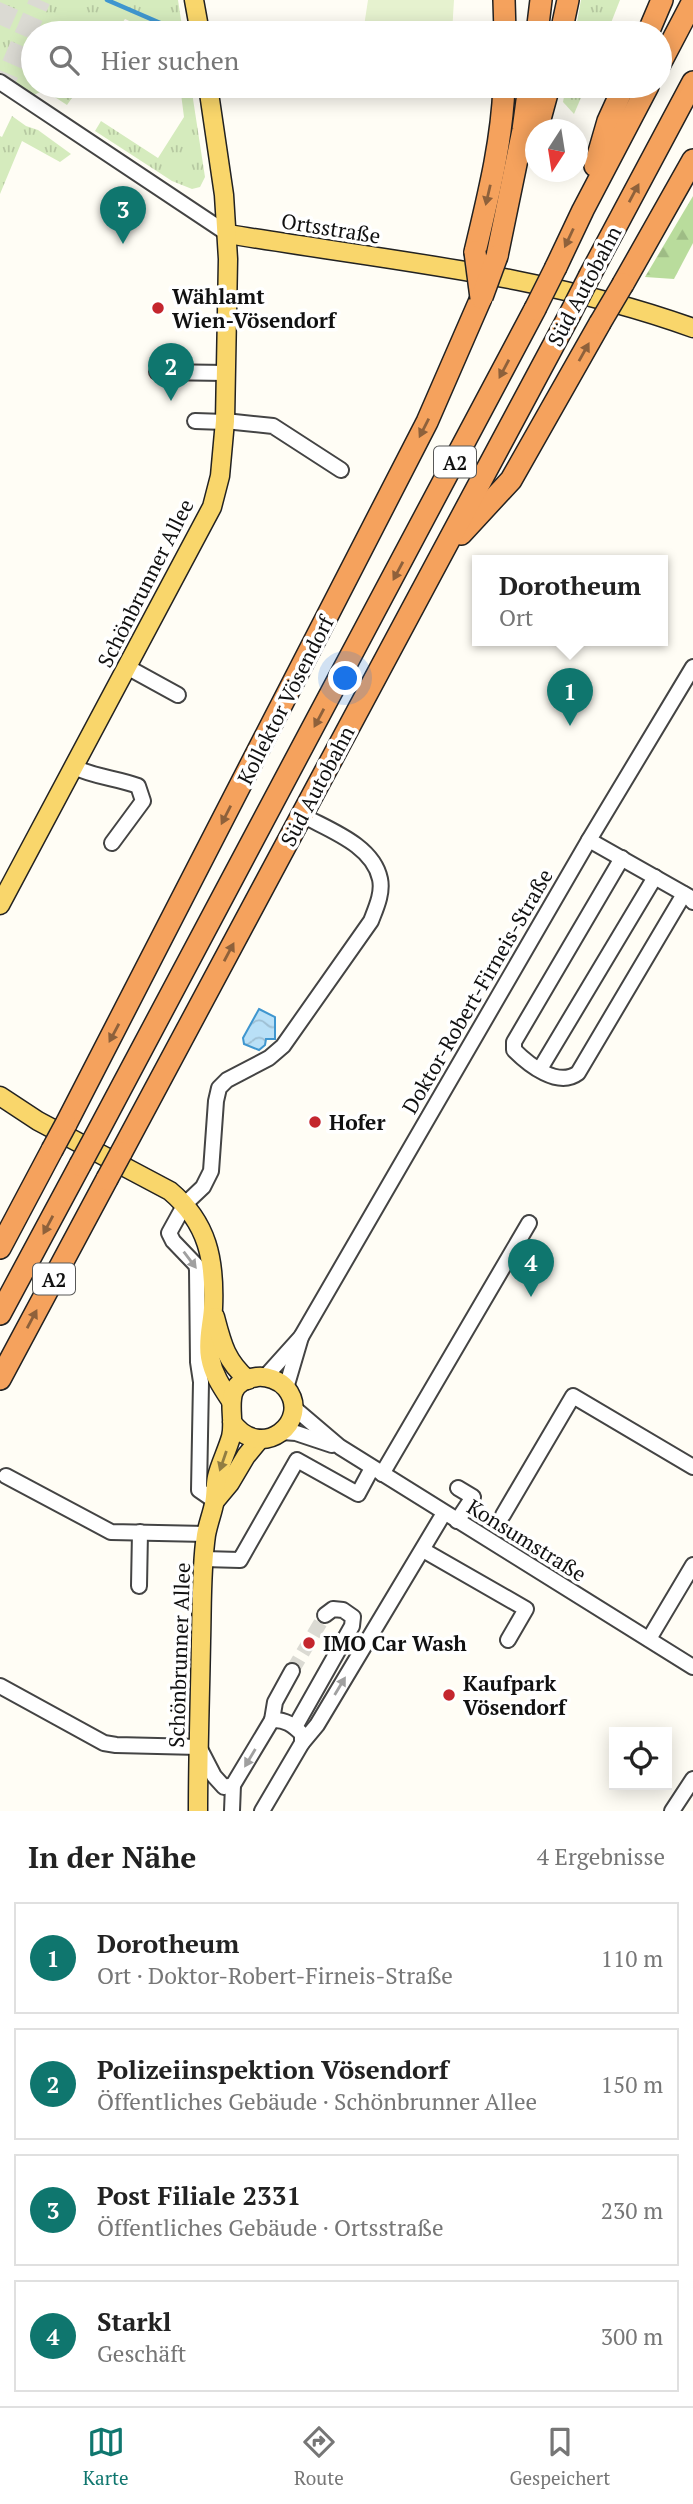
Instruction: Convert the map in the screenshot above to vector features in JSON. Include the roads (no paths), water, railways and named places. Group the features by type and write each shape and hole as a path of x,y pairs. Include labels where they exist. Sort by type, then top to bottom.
{"highway":[{"path":"504,0 505,21"},
{"path":"538,21 541,0"},
{"path":"564,21 568,0"},
{"path":"653,21 662,0"},
{"path":"672,41 693,1"},
{"name":"Süd Autobahn","path":"0,1379 693,82"},
{"path":"481,299 474,252 491,187 503,98"},
{"path":"497,256 527,98"},
{"path":"540,119 546,98"},
{"path":"583,209 608,121 619,98"},
{"name":"Süd Autobahn","path":"0,1314 535,309 583,209 642,98"},
{"path":"440,556 511,481 693,160"},
{"name":"Kollektor Vösendorf","path":"0,1248 427,422 481,299 525,171"}],"main road":[{"path":"194,0 198,21"},
{"name":"Schönbrunner Allee","path":"0,905 212,507 220,476 225,421 228,234 210,98"},
{"name":"Ortsstraße","path":"228,234 499,278 632,307 693,328"},
{"path":"0,1096 8,1106 170,1191 198,1221 213,1269 209,1349 218,1381 231,1401"},
{"path":"213,1310 226,1356 231,1364 257,1378 276,1381 286,1388 293,1406 290,1421 282,1432 271,1438 246,1436 232,1422"},
{"path":"231,1401 235,1391 257,1378"},
{"name":"Schönbrunner Allee","path":"198,1811 206,1534 215,1501 217,1476 232,1434 231,1401"},
{"name":"Schönbrunner Allee","path":"215,1501 260,1439"}],"street":[{"name":"Ortsstraße","path":"0,82 21,96"},
{"name":"Ortsstraße","path":"24,98 228,234"},
{"path":"157,372 226,373"},
{"path":"195,421 273,426 341,470"},
{"path":"127,667 178,695"},
{"name":"Doktor-Robert-Firneis-Straße","path":"286,1388 301,1337 589,840 693,667"},
{"path":"74,767 87,774 138,786 142,802 112,843"},
{"path":"215,1501 199,1490 200,1392 196,1265 173,1241 169,1233 185,1204 203,1187 211,1171 219,1088 228,1080 269,1058 283,1046 371,921 379,900 380,880 373,862 354,843 302,815"},
{"path":"589,840 622,858 655,877 689,898 578,1073 566,1079 554,1077 523,1058 514,1050 514,1042 622,858"},
{"path":"540,1069 655,877"},
{"path":"204,1559 240,1560 297,1460 358,1494 377,1471 529,1223"},
{"name":"Doktor-Robert-Firneis-Straße","path":"257,1378 301,1337"},
{"path":"200,1392 218,1381"},
{"path":"503,1515 573,1396 693,1467"},
{"name":"Konsumstraße","path":"293,1406 340,1447 693,1667"},
{"name":"Konsumstraße","path":"282,1432 296,1433 340,1447"},
{"path":"6,1476 111,1532 206,1534"},
{"path":"457,1521 472,1497 458,1488"},
{"path":"262,1811 302,1743 317,1725 444,1513"},
{"path":"139,1586 140,1532"},
{"path":"423,1550 526,1609 508,1640"},
{"path":"649,1639 693,1565"},
{"path":"295,1727 352,1626 353,1617 343,1611 333,1609 326,1615"},
{"path":"232,1811 233,1785 272,1720 275,1702 292,1671"},
{"path":"0,1686 104,1743 198,1746 214,1776 224,1787 233,1785"},
{"path":"272,1720 280,1720 295,1727 302,1734 302,1743"},
{"path":"673,1811 693,1779"}],"water":[{"path":"259,1009 275,1017 275,1039 266,1039 265,1045 259,1050 244,1044 243,1038"}],"waterway":[{"path":"107,0 156,21"}],"tunnel":[{"path":"0,25 11,0"},
{"path":"31,21 40,0"},
{"path":"0,93 21,44"},
{"path":"292,1671 325,1615"}],"place":[{"name":"Post Filiale 2331","path":"123,244"},
{"name":"Wählamt Wien-Vösendorf","path":"158,308"},
{"name":"Polizeiinspektion Vösendorf","path":"171,401"},
{"name":"Dorotheum","path":"570,726"},
{"name":"Hofer","path":"315,1122"},
{"name":"Starkl","path":"531,1297"},
{"name":"IMO Car Wash","path":"309,1643"},
{"name":"Kaufpark Vösendorf","path":"449,1695"}]}
